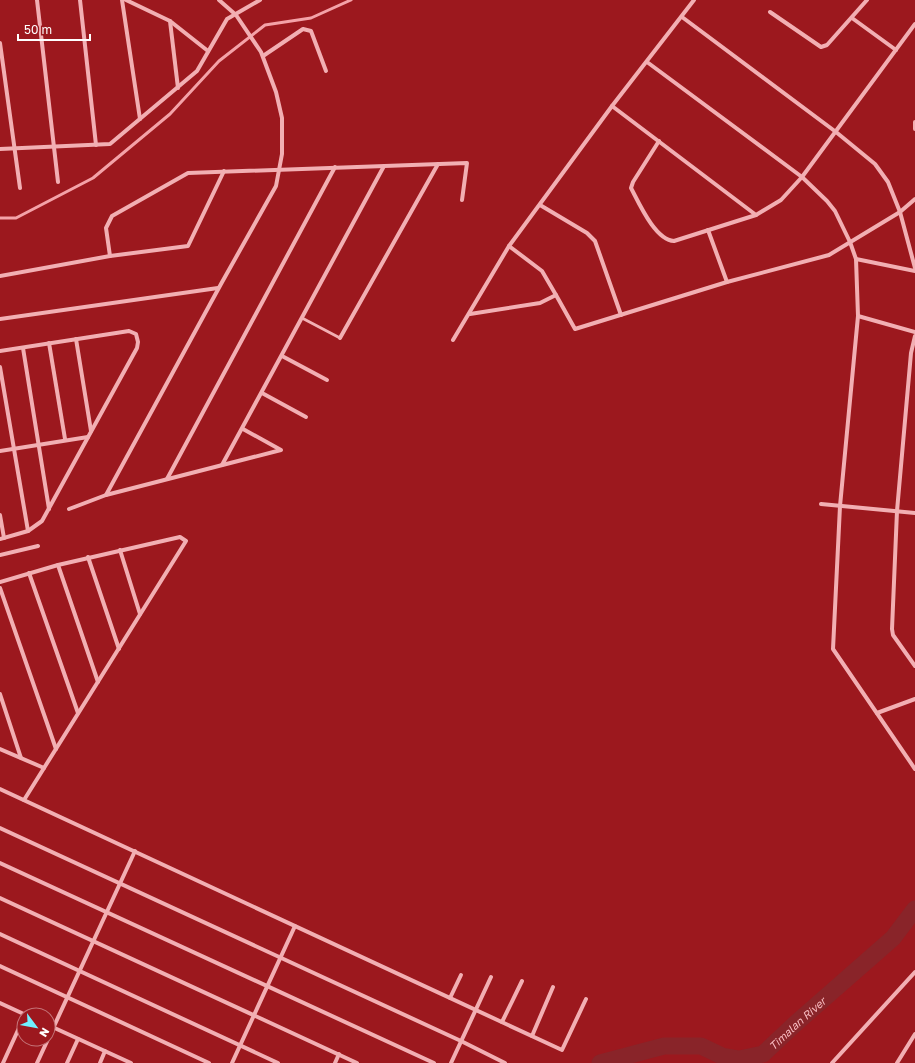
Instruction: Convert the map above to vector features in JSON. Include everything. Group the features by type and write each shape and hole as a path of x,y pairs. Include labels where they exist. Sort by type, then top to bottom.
{"street":[{"path":"37,0 58,182"},
{"path":"80,0 96,145"},
{"path":"122,0 140,120"},
{"path":"126,0 170,21 208,51"},
{"path":"106,495 218,288 276,186 282,154 282,118 276,92 262,54 236,15 219,0"},
{"path":"0,149 110,144 197,72 227,19 260,0"},
{"path":"453,340 470,314 509,246 612,106 694,0"},
{"path":"770,12 821,47 827,46 867,0"},
{"path":"682,17 836,132 870,160 886,176 900,212 915,270 856,259"},
{"path":"852,18 896,50"},
{"path":"170,21 178,88"},
{"path":"659,141 632,182 631,188 649,221 670,241 756,215 781,200 802,177 915,24"},
{"path":"262,54 303,29 311,31 326,71"},
{"path":"0,43 20,188"},
{"path":"647,62 802,177 827,201 835,211 850,242 856,259 858,316 840,506 834,649 915,769"},
{"path":"612,106 756,215"},
{"path":"915,122 915,129"},
{"path":"110,256 106,228 112,216 188,173 467,163 462,200"},
{"path":"340,338 438,164"},
{"path":"222,465 243,429 384,166"},
{"path":"168,479 335,167"},
{"path":"0,276 110,256 188,246 224,171"},
{"path":"509,246 542,271 575,329 727,282 829,255 900,212 915,198"},
{"path":"540,205 586,233 595,241 621,315"},
{"path":"708,230 727,282"},
{"path":"0,319 218,288"},
{"path":"470,314 540,303 556,295"},
{"path":"858,316 915,332"},
{"path":"0,352 129,331 136,334 138,339 136,348 42,521 28,531 2,538 0,515"},
{"path":"915,336 912,353 897,511 892,629 893,635 915,666"},
{"path":"76,339 91,431"},
{"path":"49,343 65,440"},
{"path":"23,348 49,509"},
{"path":"282,356 326,380"},
{"path":"0,367 28,531"},
{"path":"262,392 306,417"},
{"path":"69,509 106,495 281,450 243,429"},
{"path":"0,451 88,437"},
{"path":"821,504 915,513"},
{"path":"0,582 88,557 180,537 186,541 24,800"},
{"path":"0,555 38,546"},
{"path":"120,550 140,614"},
{"path":"88,557 118,649"},
{"path":"58,565 98,682"},
{"path":"29,573 78,713"},
{"path":"0,588 56,749"},
{"path":"0,694 21,758"},
{"path":"877,713 915,699"},
{"path":"0,748 44,768"},
{"path":"0,789 562,1050 586,999"},
{"path":"0,828 461,1041 505,1063"},
{"path":"56,1024 135,851"},
{"path":"0,862 434,1063"},
{"path":"0,898 357,1063"},
{"path":"232,1063 295,926"},
{"path":"0,934 278,1063"},
{"path":"0,966 209,1063"},
{"path":"832,1063 915,972"},
{"path":"450,998 461,975"},
{"path":"451,1063 491,977"},
{"path":"502,1022 522,980"},
{"path":"532,1036 553,987"},
{"path":"0,1003 16,1011"},
{"path":"56,1029 131,1063"},
{"path":"897,1063 915,1034"},
{"path":"3,1063 16,1035"},
{"path":"67,1063 78,1039"},
{"path":"37,1063 45,1047"},
{"path":"100,1063 105,1051"},
{"path":"335,1063 339,1054"}],"lane":[{"path":"302,318 340,338"}],"waterway":[{"path":"0,218 16,218 93,178 170,114 219,61 265,25 311,18 351,0"},
{"name":"Timalan River","path":"600,1063 664,1046 701,1046 722,1056 739,1059 763,1054 893,938 915,909"}]}
